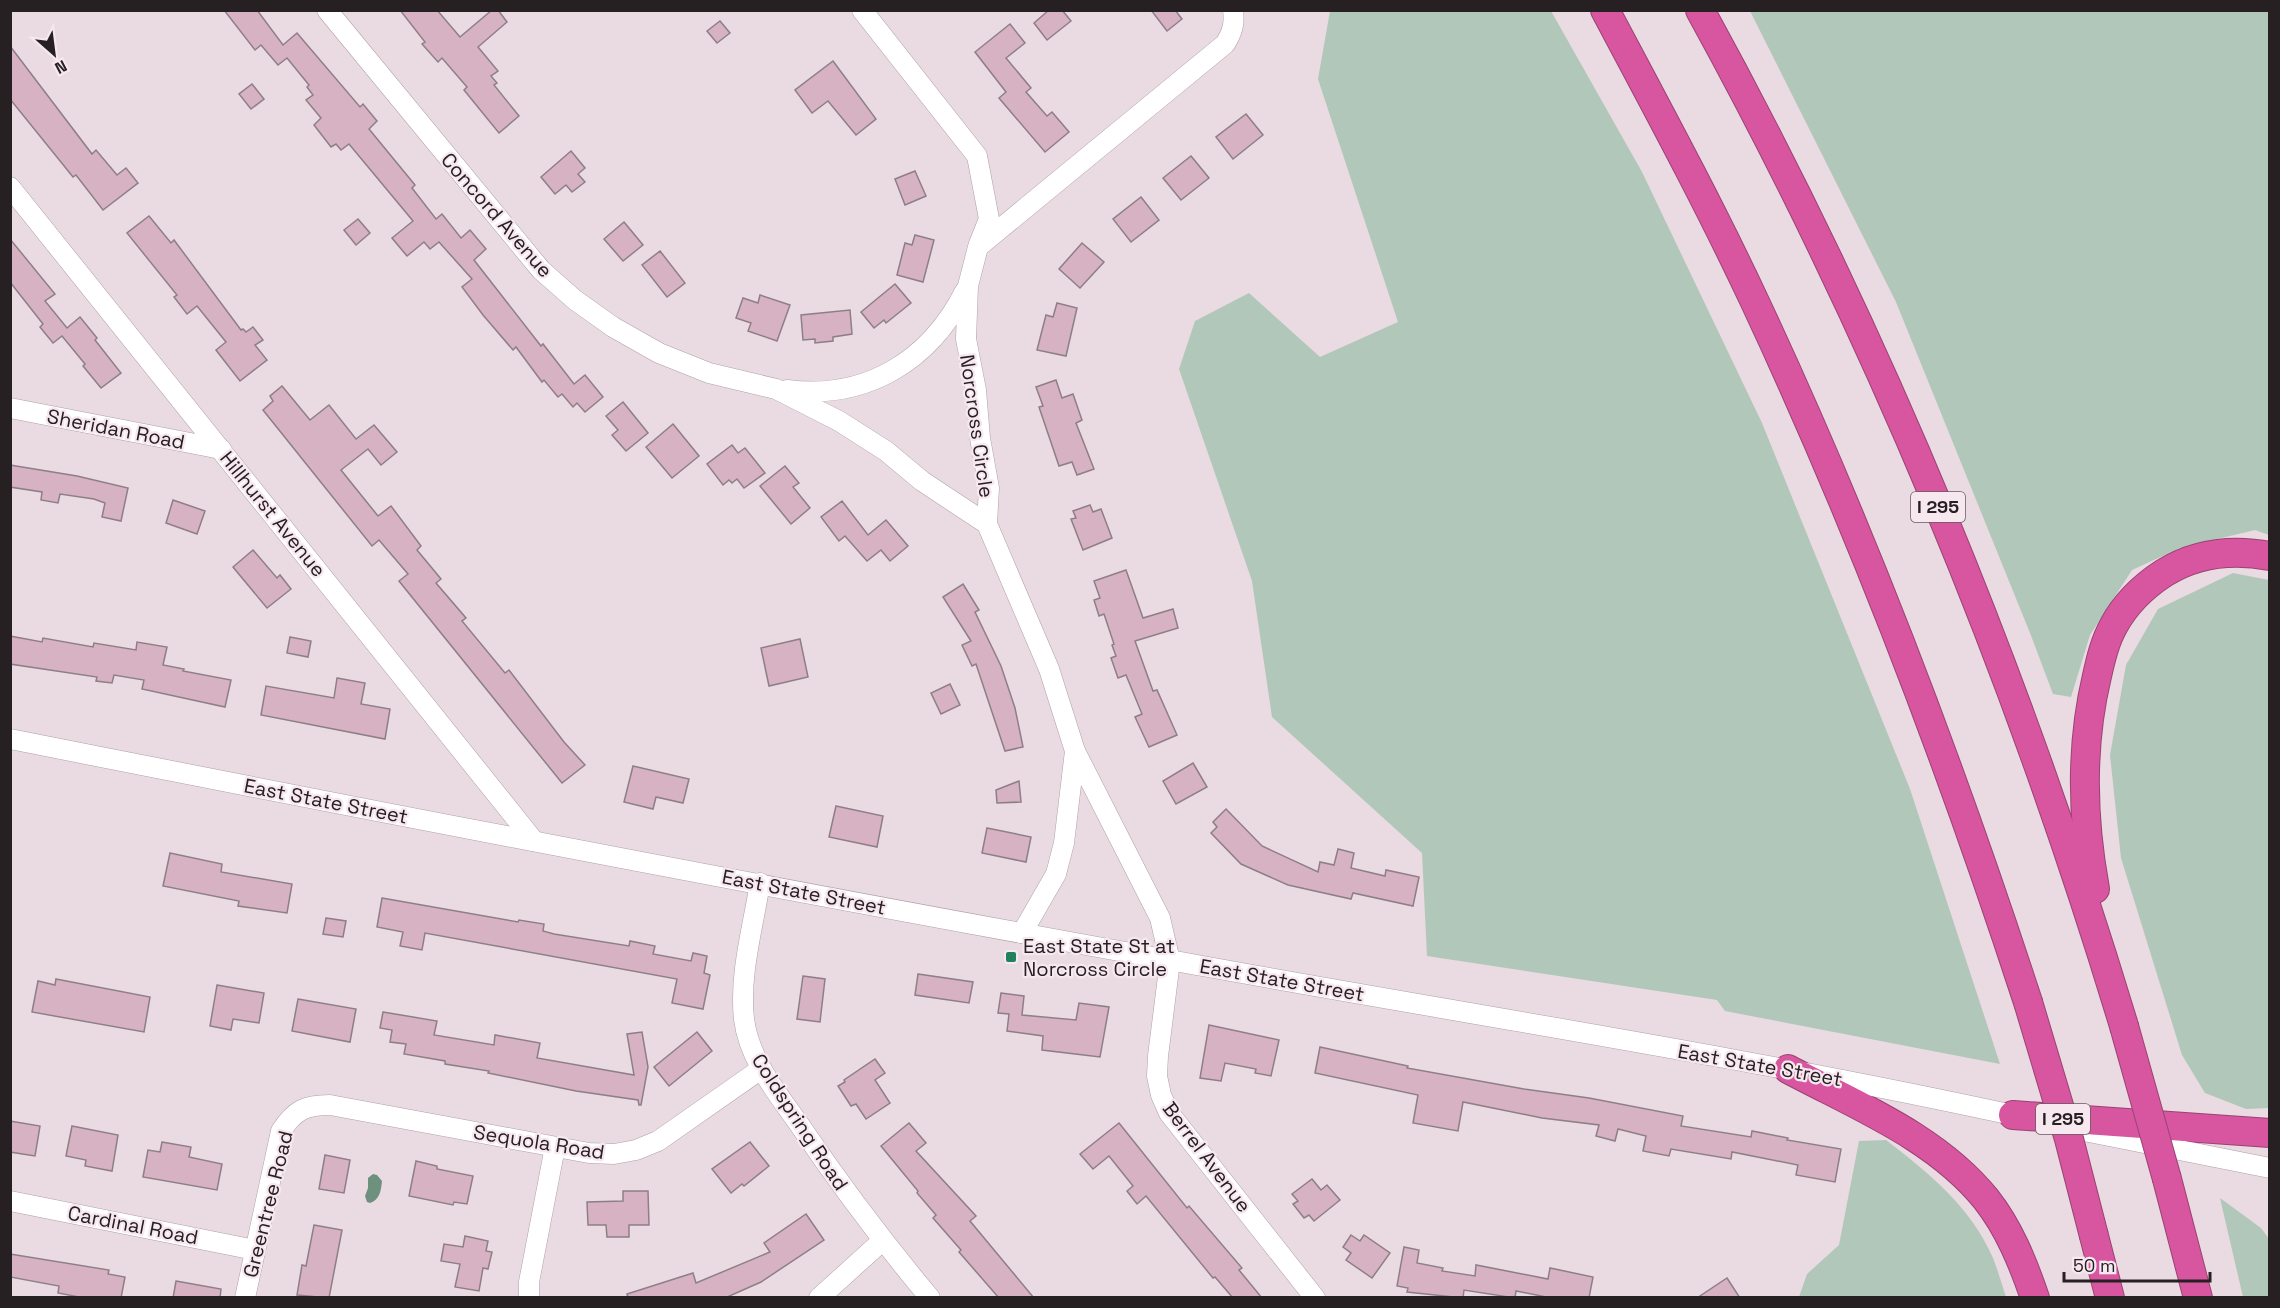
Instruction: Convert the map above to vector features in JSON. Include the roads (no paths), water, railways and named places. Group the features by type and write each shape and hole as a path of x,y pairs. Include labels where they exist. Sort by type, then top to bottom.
{"highway":[{"name":"I 295","path":"1605,10 1659,110 1753,297 1840,492 1920,691 1991,888 2028,1002 2069,1139 2110,1298"},
{"name":"I 295","path":"1700,10 1828,259 1923,470 2006,681 2096,935 2124,1026 2198,1298"},
{"path":"2124,1026 2089,856 2084,804 2086,740 2092,698 2103,649 2114,624 2132,600 2152,581 2173,568 2198,558 2225,552 2250,552 2270,556"},
{"path":"1788,1069 1910,1134 1961,1172 1987,1200 2010,1237 2035,1298"},
{"path":"2013,1115 2270,1133"}],"street":[{"name":"Concord Avenue","path":"327,10 541,270 575,300 613,327 659,353 709,373 776,389 806,393 836,390 865,383 889,373 914,356 936,336 954,312 968,286"},
{"name":"Norcross Circle","path":"862,10 976,156 985,190 989,219 978,247 968,286 966,344 976,390 980,438 989,488 987,524 1049,669 1074,751 1160,918 1170,961"},
{"path":"978,247 1225,44 1232,33 1233,10"},
{"name":"Hillhurst Avenue","path":"10,187 534,841"},
{"name":"Concord Avenue","path":"776,389 840,421 886,451 922,481 987,524"},
{"name":"Sheridan Road","path":"10,408 221,449"},
{"name":"East State Street","path":"10,739 1170,961 1788,1069 2270,1168"},
{"path":"1022,933 1056,873 1064,843 1074,751"},
{"name":"Coldspring Road","path":"760,884 743,992 746,1028 750,1044 761,1070 840,1185 882,1241 930,1298"},
{"name":"Berrel Avenue","path":"1170,961 1158,1056 1157,1076 1161,1095 1169,1113 1315,1298"},
{"name":"Sequola Road","path":"330,1105 589,1153 614,1154 636,1150 658,1141 761,1070"},
{"name":"Greentree Road","path":"245,1298 281,1131 289,1119 301,1110 315,1105 330,1105"},
{"path":"529,1298 529,1282 555,1147"},
{"name":"Cardinal Road","path":"10,1201 255,1250"},
{"path":"819,1298 882,1241"}],"place":[{"name":"East State St at Norcross Circle","path":"1011,957"}]}
